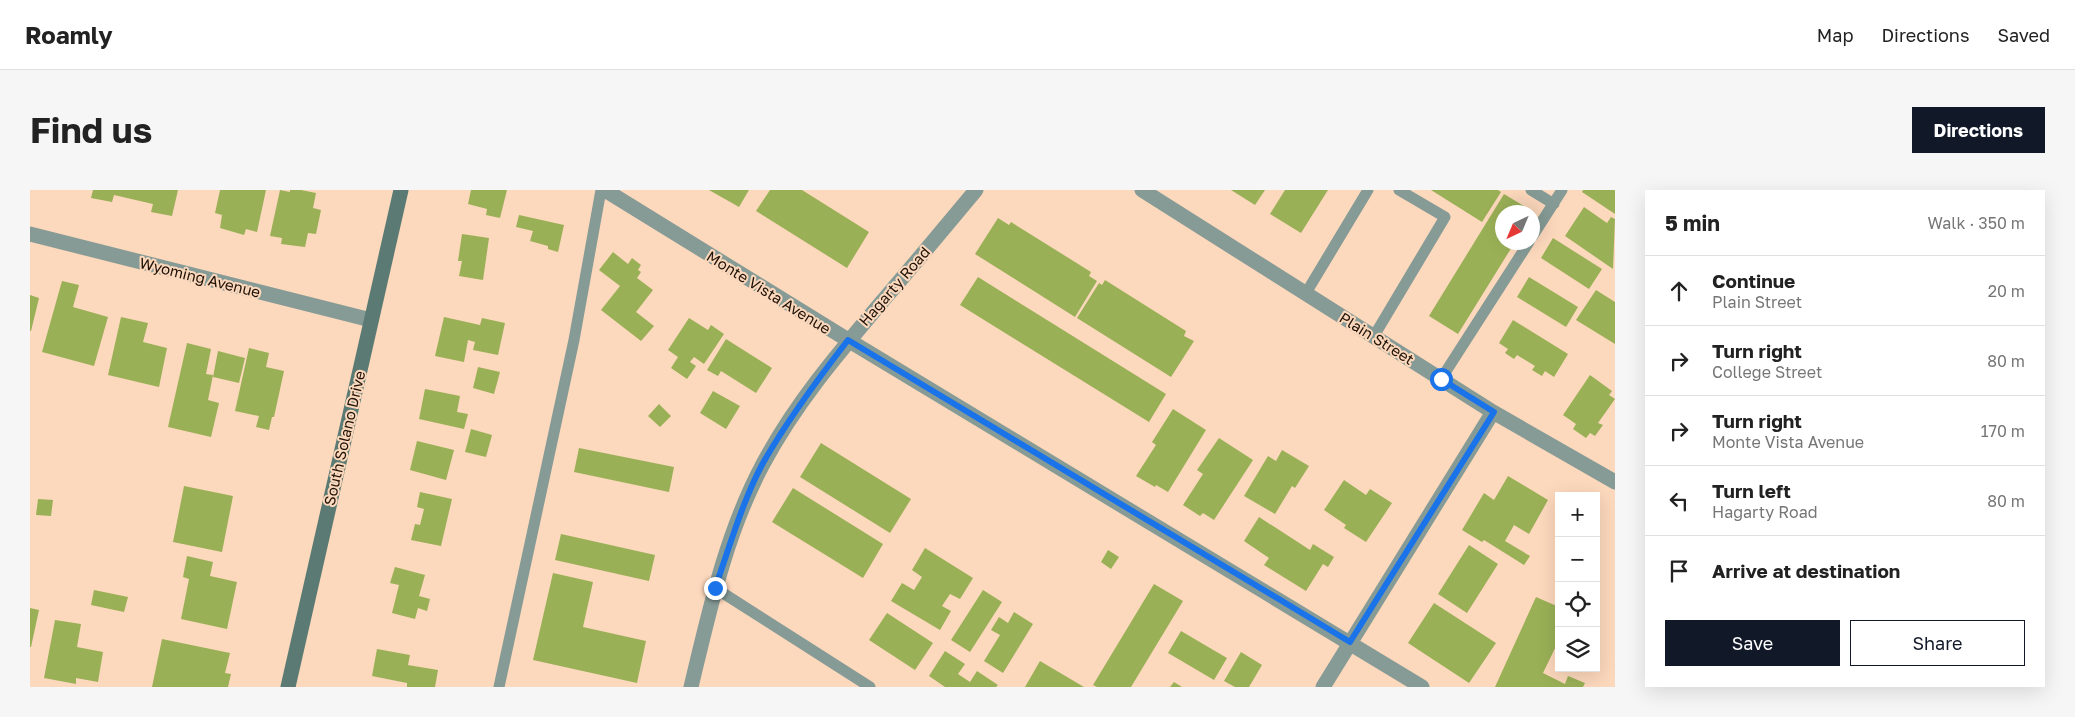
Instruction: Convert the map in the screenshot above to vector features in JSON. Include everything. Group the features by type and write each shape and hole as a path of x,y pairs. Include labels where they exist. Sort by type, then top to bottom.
{"street":[{"name":"South Solano Drive","path":"288,687 401,190"},
{"name":"Monte Vista Avenue","path":"604,190 1422,687"},
{"name":"Hagarty Road","path":"691,687 715,588 742,508 763,464 802,400 848,340 976,190"},
{"name":"Plain Street","path":"1142,190 1494,412 1615,482"},
{"name":"Wyoming Avenue","path":"30,234 371,320"},
{"path":"1323,687 1494,412"}],"lane":[{"path":"499,687 574,340 601,190"},
{"path":"1306,294 1368,190"},
{"path":"1374,336 1445,217 1400,190"},
{"path":"1531,190 1554,204"},
{"path":"1540,225 1562,190"},
{"path":"1441,379 1524,250"},
{"path":"715,588 870,687"}],"building":[{"path":"93,190 178,190 172,216 151,212 153,204 114,195 112,202 91,198"},
{"path":"220,190 266,190 257,232 246,229 244,235 220,228 222,215 215,213"},
{"path":"280,190 290,192 290,190 301,190 316,193 313,208 321,210 316,234 308,233 305,247 281,244 282,238 270,236"},
{"path":"471,190 507,190 500,218 486,215 487,209 468,204"},
{"path":"709,190 749,190 739,207"},
{"path":"770,190 802,190 869,232 847,268 756,211"},
{"path":"1231,190 1265,190 1255,205"},
{"path":"1285,190 1328,190 1301,233 1270,214"},
{"path":"1431,190 1498,190 1501,192 1482,222"},
{"path":"1583,190 1615,190 1615,214 1582,192"},
{"path":"1504,194 1522,205 1497,205"},
{"path":"1584,207 1607,223 1611,217 1615,219 1613,269 1565,236"},
{"path":"1495,209 1495,250 1510,250 1458,334 1429,316"},
{"path":"519,215 564,225 558,252 548,249 548,246 530,241 533,231 516,227"},
{"path":"998,218 1009,225 1011,222 1091,272 1089,276 1097,281 1075,317 975,254"},
{"path":"462,234 489,238 483,280 459,276 462,261 458,261"},
{"path":"1553,238 1602,269 1589,289 1541,258"},
{"path":"613,252 628,264 632,258 641,265 638,270 641,272 637,278 653,290 636,312 654,326 641,341 601,310 620,286 599,270"},
{"path":"978,277 1166,394 1149,422 960,305"},
{"path":"1529,277 1578,307 1566,327 1517,297"},
{"path":"1105,280 1186,331 1184,336 1194,341 1171,377 1077,318 1099,283 1102,285"},
{"path":"62,281 79,285 73,307 108,317 94,366 42,352"},
{"path":"1596,290 1615,302 1615,344 1576,320"},
{"path":"30,295 39,298 31,331 30,331"},
{"path":"121,317 148,323 143,342 167,348 159,387 108,375"},
{"path":"444,317 480,325 482,318 505,323 498,355 473,350 475,342 468,340 464,362 435,356"},
{"path":"689,318 708,330 711,325 724,334 704,364 694,357 690,362 696,366 687,379 671,368 678,357 668,350"},
{"path":"1513,320 1568,354 1554,377 1545,371 1542,376 1532,370 1535,366 1517,355 1514,359 1505,353 1508,349 1499,343"},
{"path":"726,339 772,368 756,393 721,371 718,376 707,370"},
{"path":"187,343 211,349 206,374 213,375 208,400 219,403 211,437 168,427"},
{"path":"249,348 269,353 266,367 284,371 274,417 272,417 269,430 256,427 259,416 235,411"},
{"path":"218,351 245,358 239,383 213,377"},
{"path":"478,367 500,372 494,394 473,388"},
{"path":"1590,375 1612,391 1609,395 1615,399 1598,423 1603,425 1595,436 1590,433 1586,438 1573,429 1576,424 1563,415"},
{"path":"425,389 460,396 457,412 468,414 464,429 419,419"},
{"path":"713,391 740,406 726,429 700,413"},
{"path":"659,404 671,416 660,427 648,416"},
{"path":"1173,409 1206,430 1168,492 1136,476 1156,445 1152,442"},
{"path":"471,429 492,435 486,457 465,452"},
{"path":"1219,438 1253,460 1214,520 1203,513 1200,516 1183,505 1203,474 1197,470"},
{"path":"417,441 454,450 446,480 410,470"},
{"path":"821,443 911,499 890,533 800,477"},
{"path":"579,448 674,467 669,492 574,472"},
{"path":"1282,450 1309,466 1295,488 1292,486 1275,514 1244,496 1268,456 1276,461"},
{"path":"1508,476 1548,500 1529,534 1514,525 1505,541 1530,556 1524,565 1484,540 1482,542 1462,530 1484,493 1494,500"},
{"path":"1344,480 1366,495 1370,489 1392,503 1366,542 1344,528 1346,525 1324,510"},
{"path":"184,486 233,496 222,552 173,542"},
{"path":"793,488 883,544 863,578 772,522"},
{"path":"420,492 452,499 441,546 411,540 415,524 420,525 424,509 417,507"},
{"path":"38,499 53,500 51,516 36,515"},
{"path":"1259,517 1310,550 1313,544 1334,557 1328,567 1323,564 1306,591 1264,565 1269,558 1244,541"},
{"path":"561,534 655,555 649,581 555,560"},
{"path":"1469,545 1498,564 1467,613 1438,594"},
{"path":"925,548 973,578 960,599 950,594 942,606 951,611 940,630 891,601 902,583 914,590 922,577 912,570"},
{"path":"1108,550 1119,557 1111,569 1101,562"},
{"path":"187,556 213,562 210,576 237,582 227,629 181,619 189,579 183,577"},
{"path":"395,567 425,575 419,596 430,599 427,611 418,608 415,619 392,613 399,585 390,583"},
{"path":"553,573 593,582 583,627 646,641 637,683 533,660"},
{"path":"1154,584 1183,601 1131,687 1097,687 1093,685"},
{"path":"94,590 128,597 124,612 91,605"},
{"path":"983,590 1002,602 970,652 951,640"},
{"path":"1536,597 1555,605 1555,648 1543,673 1565,684 1568,676 1585,683 1583,687 1495,687"},
{"path":"1434,603 1496,643 1469,683 1408,643"},
{"path":"30,608 39,610 31,647 30,647"},
{"path":"1014,612 1033,624 1003,673 984,661 1000,635 991,630 999,617 1008,623"},
{"path":"887,613 933,643 915,670 869,640"},
{"path":"55,620 81,624 77,647 103,652 98,682 76,678 76,684 44,678"},
{"path":"1181,631 1227,658 1214,680 1168,653"},
{"path":"162,639 230,653 225,673 231,674 228,687 152,687"},
{"path":"377,649 410,655 408,665 438,670 435,687 407,687 407,683 372,676"},
{"path":"945,651 965,664 958,674 970,682 977,671 998,685 996,687 945,687 929,676"},
{"path":"1241,652 1262,665 1249,687 1235,687 1224,681"},
{"path":"1040,661 1084,687 1025,687"},
{"path":"1174,682 1182,687 1170,687"}],"route":[{"path":"715,588 742,508 763,464 802,400 848,340 1350,642 1494,412 1441,379"}]}
